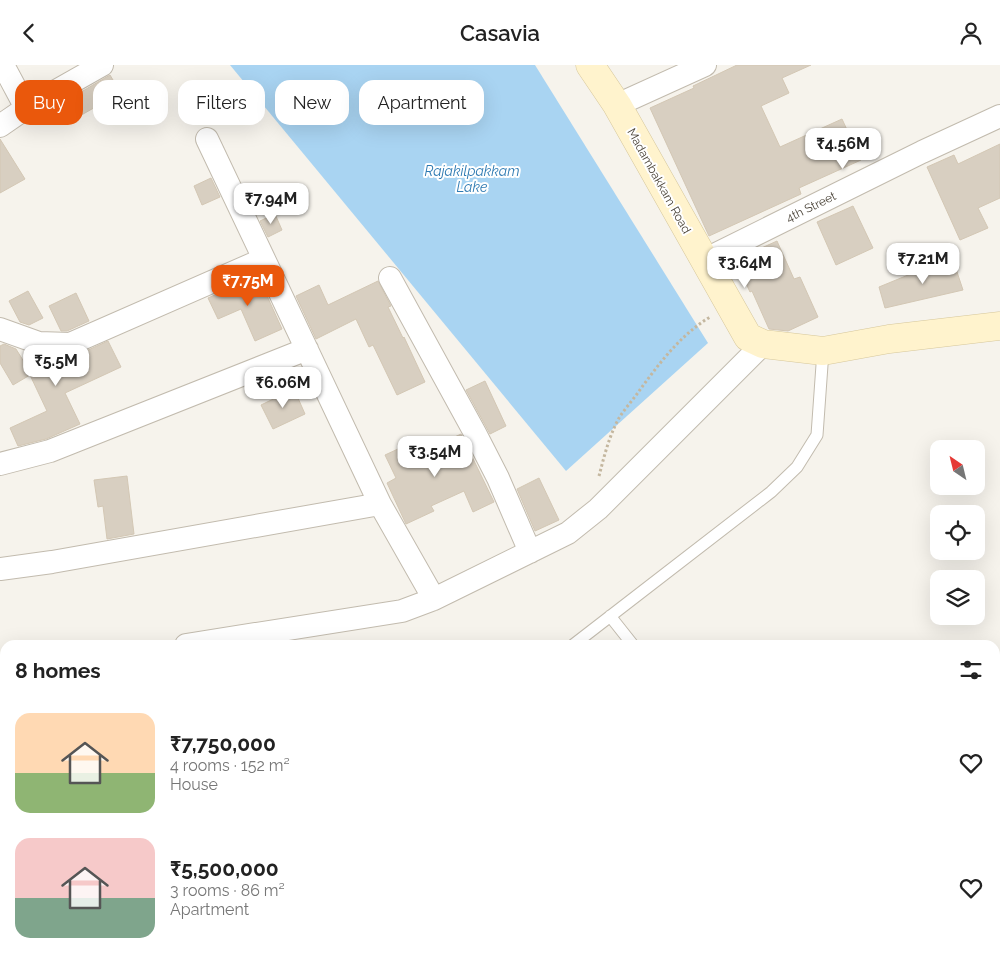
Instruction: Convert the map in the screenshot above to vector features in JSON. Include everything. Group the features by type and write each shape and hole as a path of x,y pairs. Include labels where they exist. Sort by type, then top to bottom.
{"street":[{"path":"3,65 15,88"},
{"path":"76,80 102,65"},
{"name":"Madambakkam Road","path":"590,65 617,105 748,337 763,344"},
{"path":"617,105 705,65"},
{"path":"0,126 15,116"},
{"name":"4th Street","path":"704,260 922,152 1000,116"},
{"path":"207,139 380,504 434,599"},
{"path":"0,329 39,343 70,344 264,259"},
{"path":"390,279 498,478 530,552"},
{"path":"218,640 402,611 434,599 568,533 598,509 763,344 823,351 889,339 1000,326"},
{"path":"0,464 50,451 307,349"},
{"path":"0,569 62,560 380,504"}],"lane":[{"path":"580,640 771,492 797,467 817,435 823,351"},
{"path":"610,617 629,640"}],"path":[{"path":"598,509 599,476 619,418 651,374 674,347 702,321 730,305"}],"water":[{"name":"Rajakilpakkam Lake","path":"230,65 535,65 708,343 566,471 280,125 349,125 349,80 275,80 275,119 265,107 265,80 242,80"}],"building":[{"path":"737,65 811,65 782,78 789,93 761,106 780,147 842,119 861,160 799,188 801,194 709,236 650,108 694,88 693,86"},
{"path":"110,75 113,80 102,80"},
{"path":"93,85 93,108 83,114 83,91"},
{"path":"0,139 25,179 0,193"},
{"path":"1000,144 1000,198 978,208 988,228 960,240 927,167 954,155 958,164"},
{"path":"211,178 220,197 202,205 194,186"},
{"path":"853,206 873,248 836,265 817,222"},
{"path":"275,214 282,230 268,237 260,221"},
{"path":"777,241 794,279 800,277 818,317 788,331 769,329 752,291 750,292 735,260"},
{"path":"952,257 963,290 885,308 879,287"},
{"path":"258,276 282,329 255,341 241,309 218,319 208,298"},
{"path":"378,281 391,306 388,307 425,382 397,395 373,345 369,347 356,319 316,339 296,296 319,285 328,305"},
{"path":"28,291 43,318 29,325 20,322 9,301"},
{"path":"76,293 89,321 67,331 61,331 49,306"},
{"path":"108,341 121,367 65,393 80,424 46,439 18,446 10,428 47,411 30,375 13,385 0,363 0,346 4,344 16,349 29,370 56,357 75,356"},
{"path":"485,381 506,426 490,434 466,390"},
{"path":"294,389 305,414 273,429 261,405"},
{"path":"461,434 494,502 473,512 464,491 431,506 434,511 406,524 387,483 396,478 385,455 411,443 416,455"},
{"path":"127,476 134,534 107,539 103,506 98,507 94,480"},
{"path":"539,478 559,520 535,531 517,489"}]}
